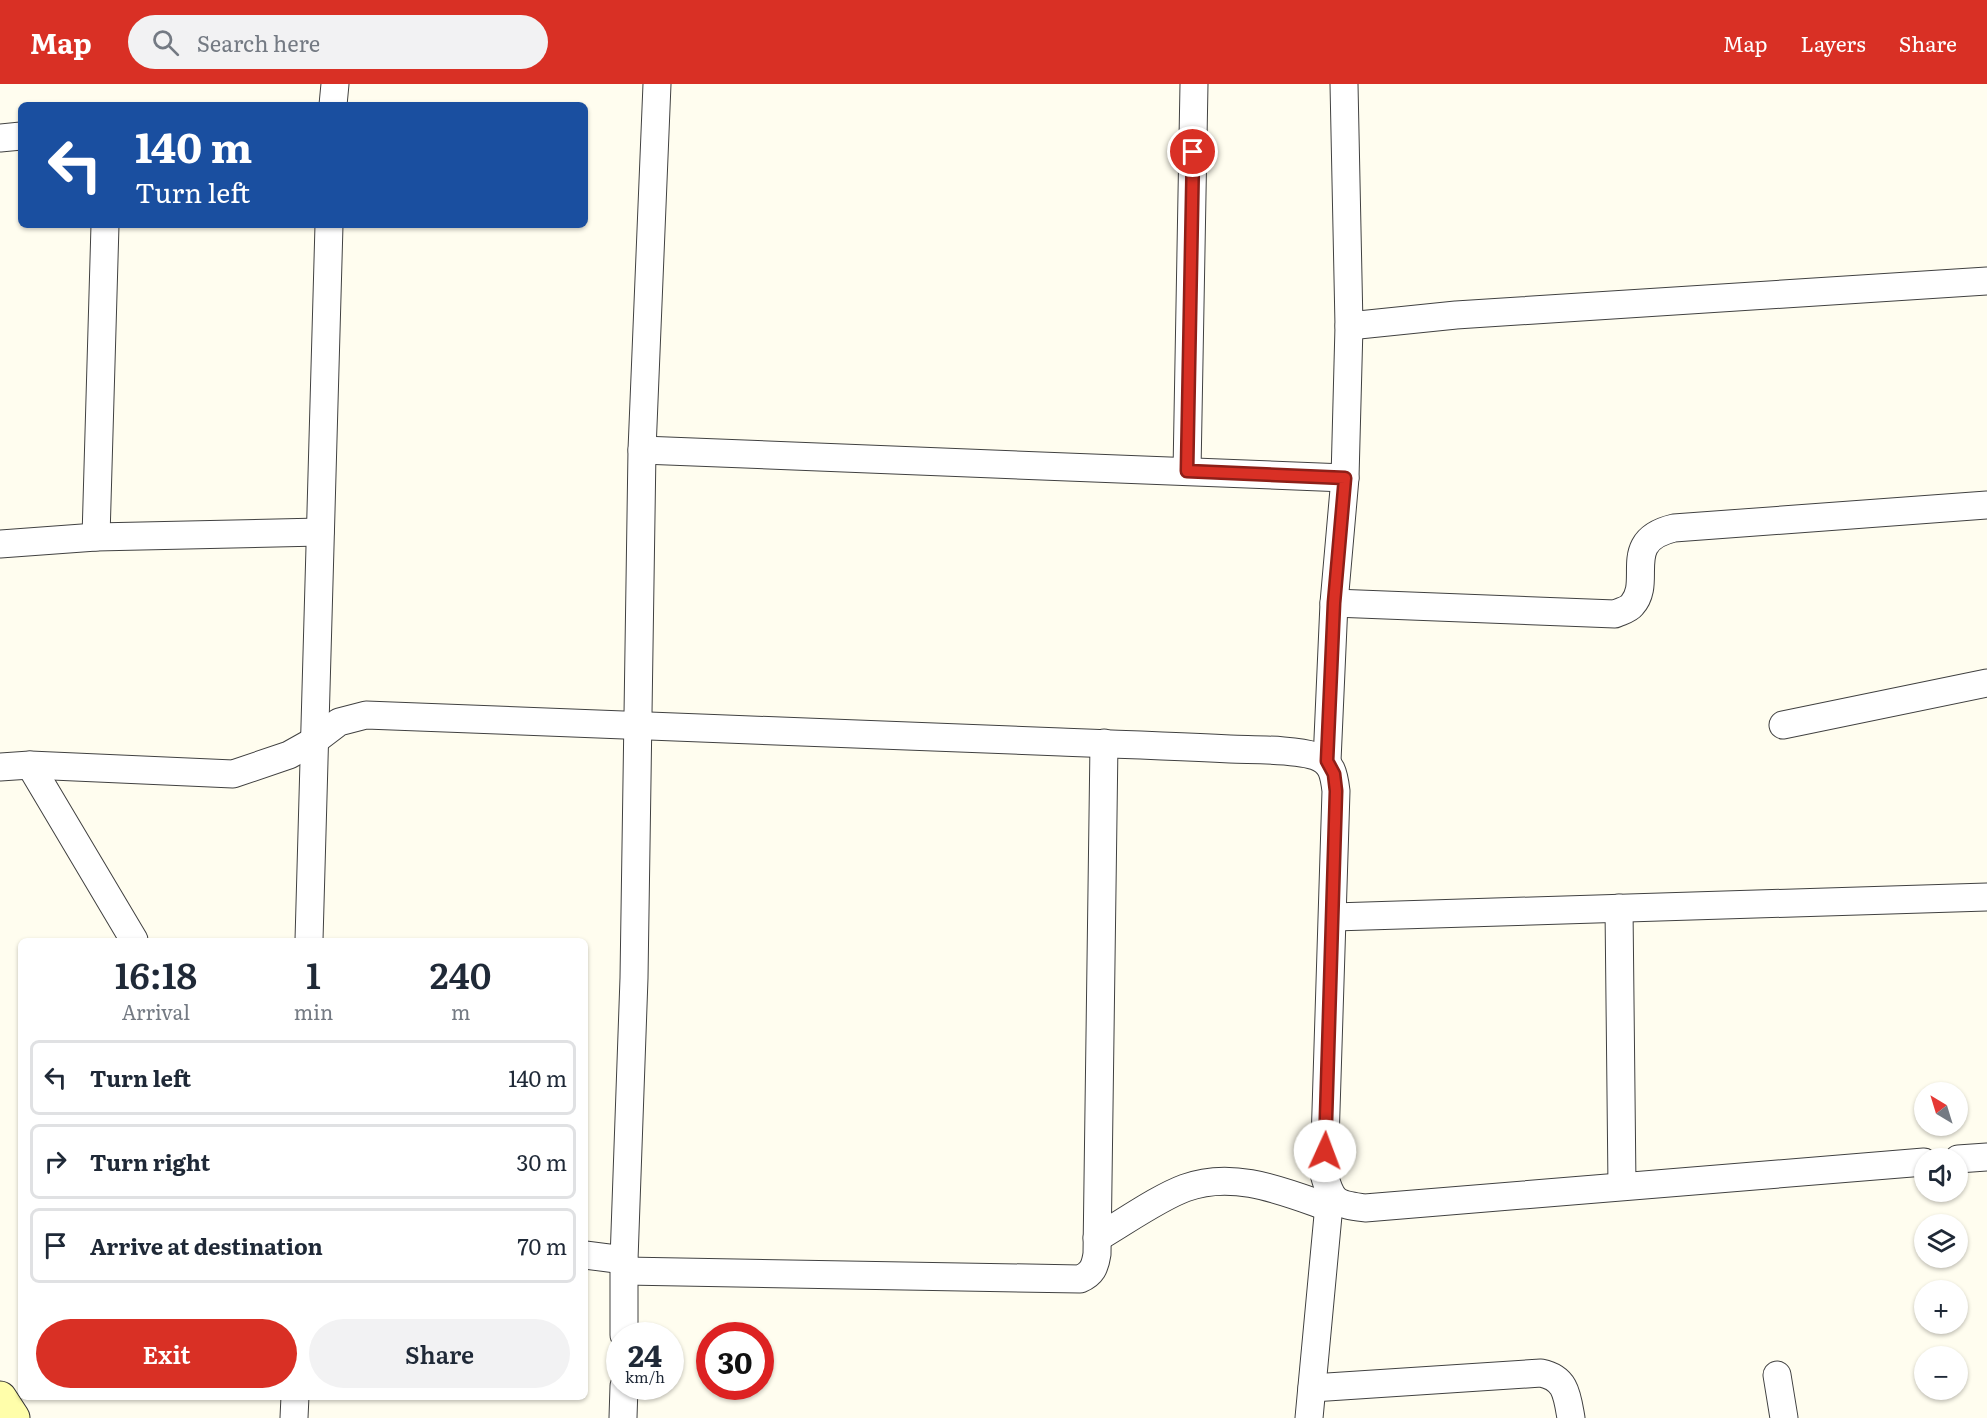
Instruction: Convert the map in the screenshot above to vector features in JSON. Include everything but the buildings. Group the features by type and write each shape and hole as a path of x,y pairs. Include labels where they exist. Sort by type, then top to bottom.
{"street":[{"path":"333,102 335,84"},
{"path":"624,1322 634,978 642,450 657,84"},
{"path":"1187,471 1194,84"},
{"path":"1309,1418 1329,1201 1324,1174 1334,917 1336,791 1334,774 1327,761 1334,603 1345,478 1349,326 1344,84"},
{"path":"0,138 18,136"},
{"path":"96,537 105,228"},
{"path":"309,938 329,228"},
{"path":"1349,326 1456,315 1987,281"},
{"path":"642,450 1345,478"},
{"path":"1334,603 1615,614 1626,610 1633,604 1638,594 1641,556 1647,542 1659,532 1674,528 1987,505"},
{"path":"0,544 96,537 320,531"},
{"path":"1783,725 1987,683"},
{"path":"0,767 30,765 233,774 289,755 314,741 339,722 366,715 1266,750 1312,755 1327,761"},
{"path":"588,1256 625,1265 1080,1279 1089,1276 1095,1266 1097,1238 1104,743"},
{"path":"30,765 133,938"},
{"path":"1334,917 1987,897"},
{"path":"1619,908 1622,1186"},
{"path":"1968,1158 1987,1157"},
{"path":"1097,1238 1183,1188 1199,1184 1236,1181 1365,1208 1914,1163"},
{"path":"1312,1388 1541,1373 1553,1376 1562,1384 1568,1399 1571,1418"},
{"path":"1777,1375 1784,1418"},
{"path":"0,1398 13,1418"},
{"path":"294,1400 294,1418"},
{"path":"623,1418 624,1400"}],"route":[{"path":"1193,152 1187,471 1345,478 1334,603 1327,761 1334,774 1336,791 1334,917 1325,1151"}]}
